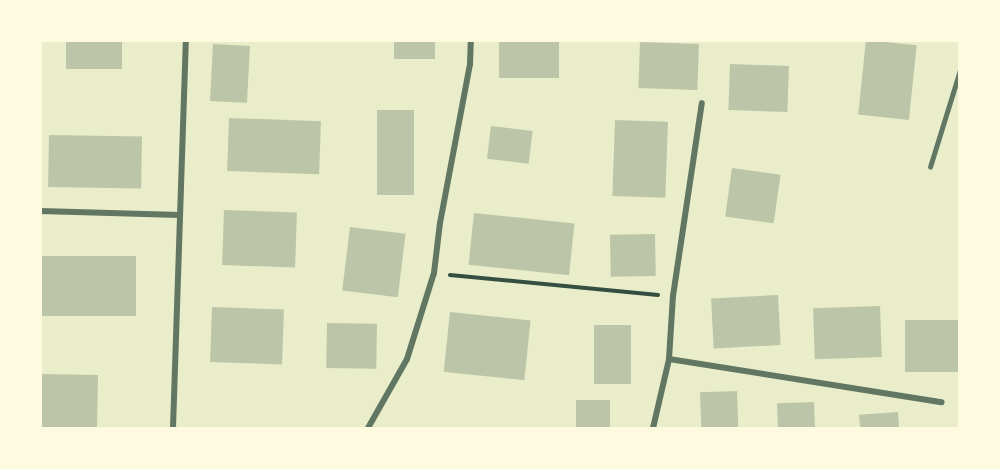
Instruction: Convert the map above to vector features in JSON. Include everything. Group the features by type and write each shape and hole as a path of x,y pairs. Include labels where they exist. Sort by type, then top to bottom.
{"street":[{"path":"173,429 186,40"},
{"path":"368,429 407,359 434,273 440,223 470,64 471,40"},
{"path":"653,429 669,359 673,296 702,103"},
{"path":"40,211 180,215"},
{"path":"669,359 942,402"}],"lane":[{"path":"930,167 960,70"}],"path":[{"path":"434,273 673,296"}],"building":[{"path":"66,40 122,40 122,69 66,69"},
{"path":"394,40 435,40 435,59 394,59"},
{"path":"499,40 559,40 559,78 499,78"},
{"path":"866,40 917,45 909,120 858,115"},
{"path":"640,42 699,44 697,90 638,88"},
{"path":"213,44 250,46 247,103 210,101"},
{"path":"730,64 789,66 787,112 728,110"},
{"path":"377,110 414,110 414,195 377,195"},
{"path":"229,118 321,121 319,174 227,171"},
{"path":"615,120 668,122 665,198 612,196"},
{"path":"491,126 533,131 529,164 487,159"},
{"path":"49,135 142,137 141,189 48,187"},
{"path":"732,168 781,175 774,223 725,217"},
{"path":"224,210 297,213 295,268 222,265"},
{"path":"474,213 574,224 569,275 469,265"},
{"path":"350,227 406,234 398,297 342,291"},
{"path":"655,234 656,276 611,277 610,235"},
{"path":"40,256 136,256 136,316 40,316"},
{"path":"778,295 781,345 714,348 711,299"},
{"path":"880,306 882,357 815,359 813,308"},
{"path":"212,307 284,310 282,364 210,362"},
{"path":"450,312 531,320 524,380 444,372"},
{"path":"905,320 960,320 960,372 905,372"},
{"path":"327,323 377,324 376,369 326,368"},
{"path":"594,325 631,325 631,384 594,384"},
{"path":"40,374 98,375 97,428 40,428"},
{"path":"737,391 738,428 701,428 700,392"},
{"path":"576,400 610,400 610,428 576,428"},
{"path":"814,402 815,428 778,428 777,403"},
{"path":"898,412 899,428 860,428 859,415"}]}
